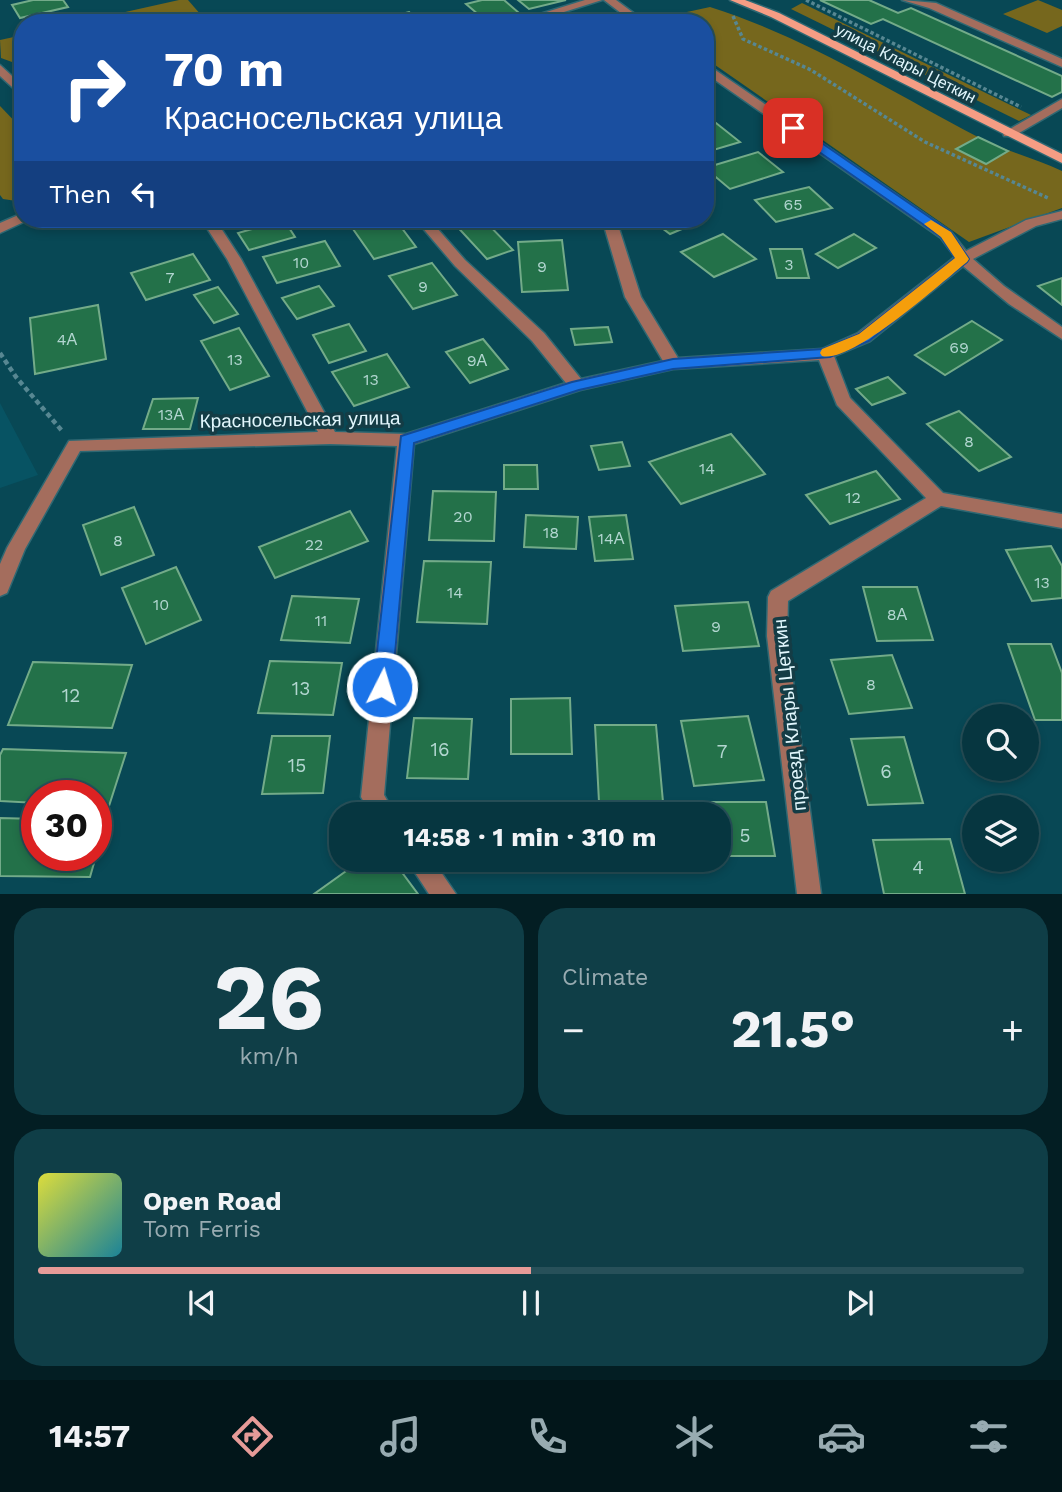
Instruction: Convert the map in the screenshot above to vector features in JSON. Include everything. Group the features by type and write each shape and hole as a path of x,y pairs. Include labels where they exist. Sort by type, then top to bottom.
{"main road":[{"name":"улица Клары Цеткин","path":"733,5 775,15 1062,159"}],"street":[{"path":"548,14 597,0"},
{"path":"609,0 629,14"},
{"path":"907,0 932,5 1062,62"},
{"path":"0,69 14,84"},
{"path":"714,73 946,235 962,259 993,287 1062,334"},
{"path":"1009,133 1062,103"},
{"name":"Красносельская улица","path":"75,445 330,438 406,440 577,385 673,364 825,354 864,337 962,259 1031,223 1062,215"},
{"path":"214,228 234,259 330,438"},
{"path":"430,228 460,263 538,337 577,385"},
{"path":"612,228 633,297 673,364"},
{"path":"825,354 843,401 938,499 1062,521"},
{"path":"376,802 372,797 406,440"},
{"path":"0,588 16,548 75,445"},
{"name":"проезд Клары Цеткин","path":"809,894 776,636 778,597 938,499"},
{"path":"428,872 444,894"}],"path":[{"path":"806,0 1039,116"},
{"path":"733,5 743,39 811,70 925,142 1050,198"},
{"path":"0,354 16,377 75,445"}],"shaded area":[{"path":"188,0 200,14 116,14"},
{"path":"1038,0 1062,10 1062,26 1047,33 1003,14"},
{"path":"802,3 1031,115 1019,121 791,9"},
{"path":"710,7 745,19 813,49 978,137 1062,171 1062,208 969,242 714,64 714,14 678,14"},
{"path":"14,37 14,63 1,58 0,40"},
{"path":"0,106 14,121 14,201 3,199 0,195"},
{"path":"0,403 38,475 0,488"}],"building":[{"path":"33,0 63,0 68,7 37,14 18,14 12,5"},
{"path":"482,0 504,0 519,13 478,14 466,4"},
{"path":"518,0 566,0 529,9"},
{"path":"820,0 869,0 898,13 911,8 1062,76 1062,92 1052,97 883,19 871,24"},
{"path":"716,123 740,142 714,150"},
{"path":"978,137 1008,151 986,164 956,149"},
{"path":"758,152 783,172 730,189 714,176 714,165"},
{"path":"809,187 832,208 776,222 755,200"},
{"path":"256,228 289,228 295,237 249,250 238,233"},
{"path":"352,228 402,228 416,247 374,259"},
{"path":"458,228 492,228 513,250 487,259"},
{"path":"662,228 684,228 670,234"},
{"path":"723,234 756,259 714,277 681,252"},
{"path":"854,234 876,248 838,268 816,254"},
{"path":"562,240 568,290 522,292 518,242"},
{"path":"325,241 340,266 277,283 263,257"},
{"path":"770,249 802,249 809,278 777,278"},
{"path":"193,254 210,280 146,300 131,273"},
{"path":"432,263 457,295 413,309 389,276"},
{"path":"1062,278 1062,305 1038,286"},
{"path":"319,286 334,306 297,319 282,298"},
{"path":"218,287 238,314 214,323 194,295"},
{"path":"98,305 106,359 35,374 30,318"},
{"path":"972,321 1002,340 945,375 915,355"},
{"path":"349,324 366,351 329,363 313,335"},
{"path":"608,327 612,342 575,345 571,329"},
{"path":"239,328 269,376 230,390 201,341"},
{"path":"483,339 508,369 470,383 446,352"},
{"path":"387,354 409,387 354,406 332,372"},
{"path":"888,377 905,393 872,405 856,389"},
{"path":"198,398 190,429 143,429 153,399"},
{"path":"959,411 1011,457 979,471 927,424"},
{"path":"731,434 765,474 681,504 649,462"},
{"path":"622,442 630,466 599,470 591,446"},
{"path":"504,465 537,465 538,489 504,489"},
{"path":"876,471 900,499 830,524 806,495"},
{"path":"433,491 496,492 494,541 429,540"},
{"path":"134,507 154,555 101,575 83,525"},
{"path":"350,511 368,541 275,578 259,547"},
{"path":"526,515 578,517 576,549 524,547"},
{"path":"626,515 633,559 595,561 589,517"},
{"path":"1051,546 1062,566 1062,598 1032,601 1006,550"},
{"path":"424,561 491,562 487,624 417,622"},
{"path":"176,567 201,620 146,644 122,588"},
{"path":"863,587 917,587 933,640 877,641"},
{"path":"292,596 359,599 350,643 281,640"},
{"path":"748,602 759,646 683,651 675,606"},
{"path":"1008,644 1051,644 1062,673 1062,720 1039,720 1039,704 1029,704"},
{"path":"892,655 912,708 849,714 831,660"},
{"path":"270,661 342,663 333,715 258,713"},
{"path":"33,662 132,665 112,728 8,725"},
{"path":"570,698 572,754 511,754 511,699"},
{"path":"748,716 764,780 694,786 681,721"},
{"path":"414,718 472,719 468,779 407,778"},
{"path":"595,725 656,725 663,802 599,802"},
{"path":"272,736 330,736 323,793 262,794"},
{"path":"904,737 923,803 868,805 851,739"},
{"path":"3,749 126,753 112,797 112,780 21,780 21,802 0,801 0,755"},
{"path":"731,802 766,802 775,856 731,856"},
{"path":"0,818 21,819 21,871 92,871 90,877 0,876"},
{"path":"950,839 965,894 884,894 873,840"},
{"path":"345,872 402,872 418,894 314,894"}],"slow traffic":[{"path":"828,353 864,337 962,259 946,235 931,224"}],"route":[{"path":"382,687 406,440 577,385 673,364 825,354 864,337 962,259 946,235 793,128"}]}
